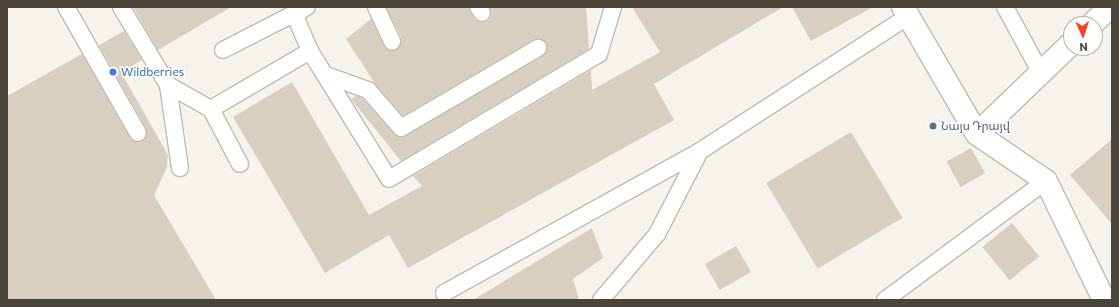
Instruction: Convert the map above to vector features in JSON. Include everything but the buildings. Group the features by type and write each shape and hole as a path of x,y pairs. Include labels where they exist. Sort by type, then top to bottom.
{"street":[{"path":"1100,16 1110,7"},
{"path":"906,12 977,134 1046,181 1104,300"},
{"path":"977,134 1063,52"}],"lane":[{"path":"66,7 138,132"},
{"path":"121,7 168,85 180,168"},
{"path":"376,7 392,41"},
{"path":"223,50 301,10 310,51 388,179 599,54 613,7"},
{"path":"1005,7 1041,73"},
{"path":"444,293 700,151 906,12"},
{"path":"326,75 368,90 401,128 538,48"},
{"path":"212,109 310,51"},
{"path":"168,85 212,109 240,164"},
{"path":"601,300 657,234 700,151"},
{"path":"886,300 1046,181"}],"place":[{"name":"Wildberries","path":"113,72"},
{"name":"Նայս Դրայվ","path":"933,126"}]}
